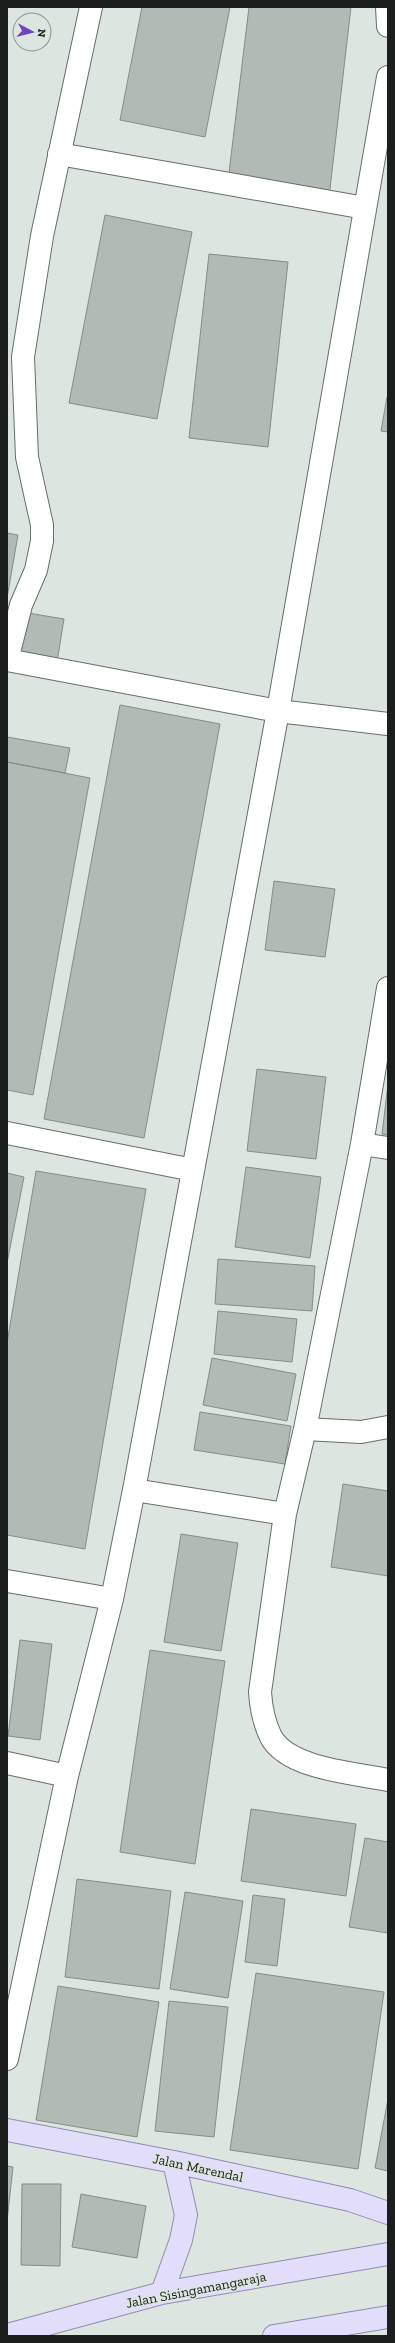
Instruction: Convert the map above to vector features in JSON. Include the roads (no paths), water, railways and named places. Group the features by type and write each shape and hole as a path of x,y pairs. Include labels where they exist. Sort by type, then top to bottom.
{"main road":[{"name":"Jalan Marendal","path":"7,2130 174,2162 350,2200 388,2213"},
{"path":"162,2293 182,2240 186,2215 174,2162"},
{"name":"Jalan Sisingamangaraja","path":"7,2334 162,2293 388,2254"},
{"path":"274,2336 388,2317"}],"street":[{"path":"91,7 42,236 23,357 27,457 42,525 42,541 36,570 21,605 7,660 278,711 388,724"},
{"path":"387,7 388,26"},
{"path":"7,2059 67,1776 112,1600 134,1490 278,711 388,77"},
{"path":"59,154 365,208"},
{"path":"388,988 362,1144 305,1429 285,1514 260,1692 262,1714 271,1737 281,1749 301,1762 388,1780"},
{"path":"7,1133 193,1170"},
{"path":"362,1144 388,1148"},
{"path":"305,1429 361,1432 388,1427"},
{"path":"134,1490 285,1514"},
{"path":"7,1581 112,1600"},
{"path":"7,1763 67,1776"}]}
